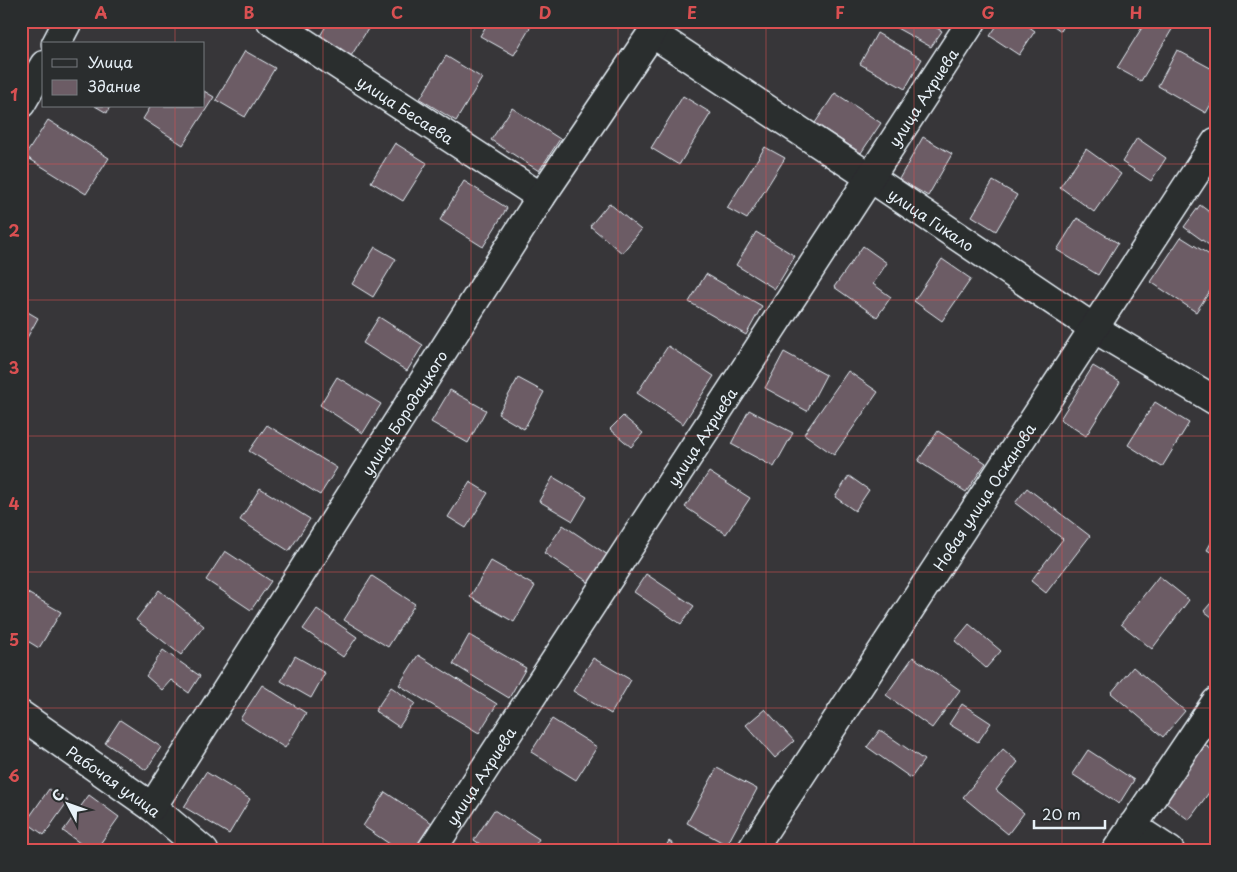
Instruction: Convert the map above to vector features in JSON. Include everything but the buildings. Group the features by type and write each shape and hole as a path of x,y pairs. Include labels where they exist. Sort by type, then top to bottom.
{"street":[{"path":"57,42 68,21"},
{"name":"улица Бесаева","path":"271,21 541,197"},
{"name":"улица Ахриева","path":"431,851 972,21"},
{"name":"улица Бородацкого","path":"152,807 541,197 654,27"},
{"name":"улица Гикало","path":"654,27 871,178 1094,329 1216,401"},
{"path":"21,104 42,67"},
{"name":"Новая улица Осканова","path":"751,851 1216,142"},
{"path":"1116,851 1216,702"},
{"name":"Рабочая улица","path":"21,715 152,807 204,851"},
{"path":"1132,826 1170,851"}]}
